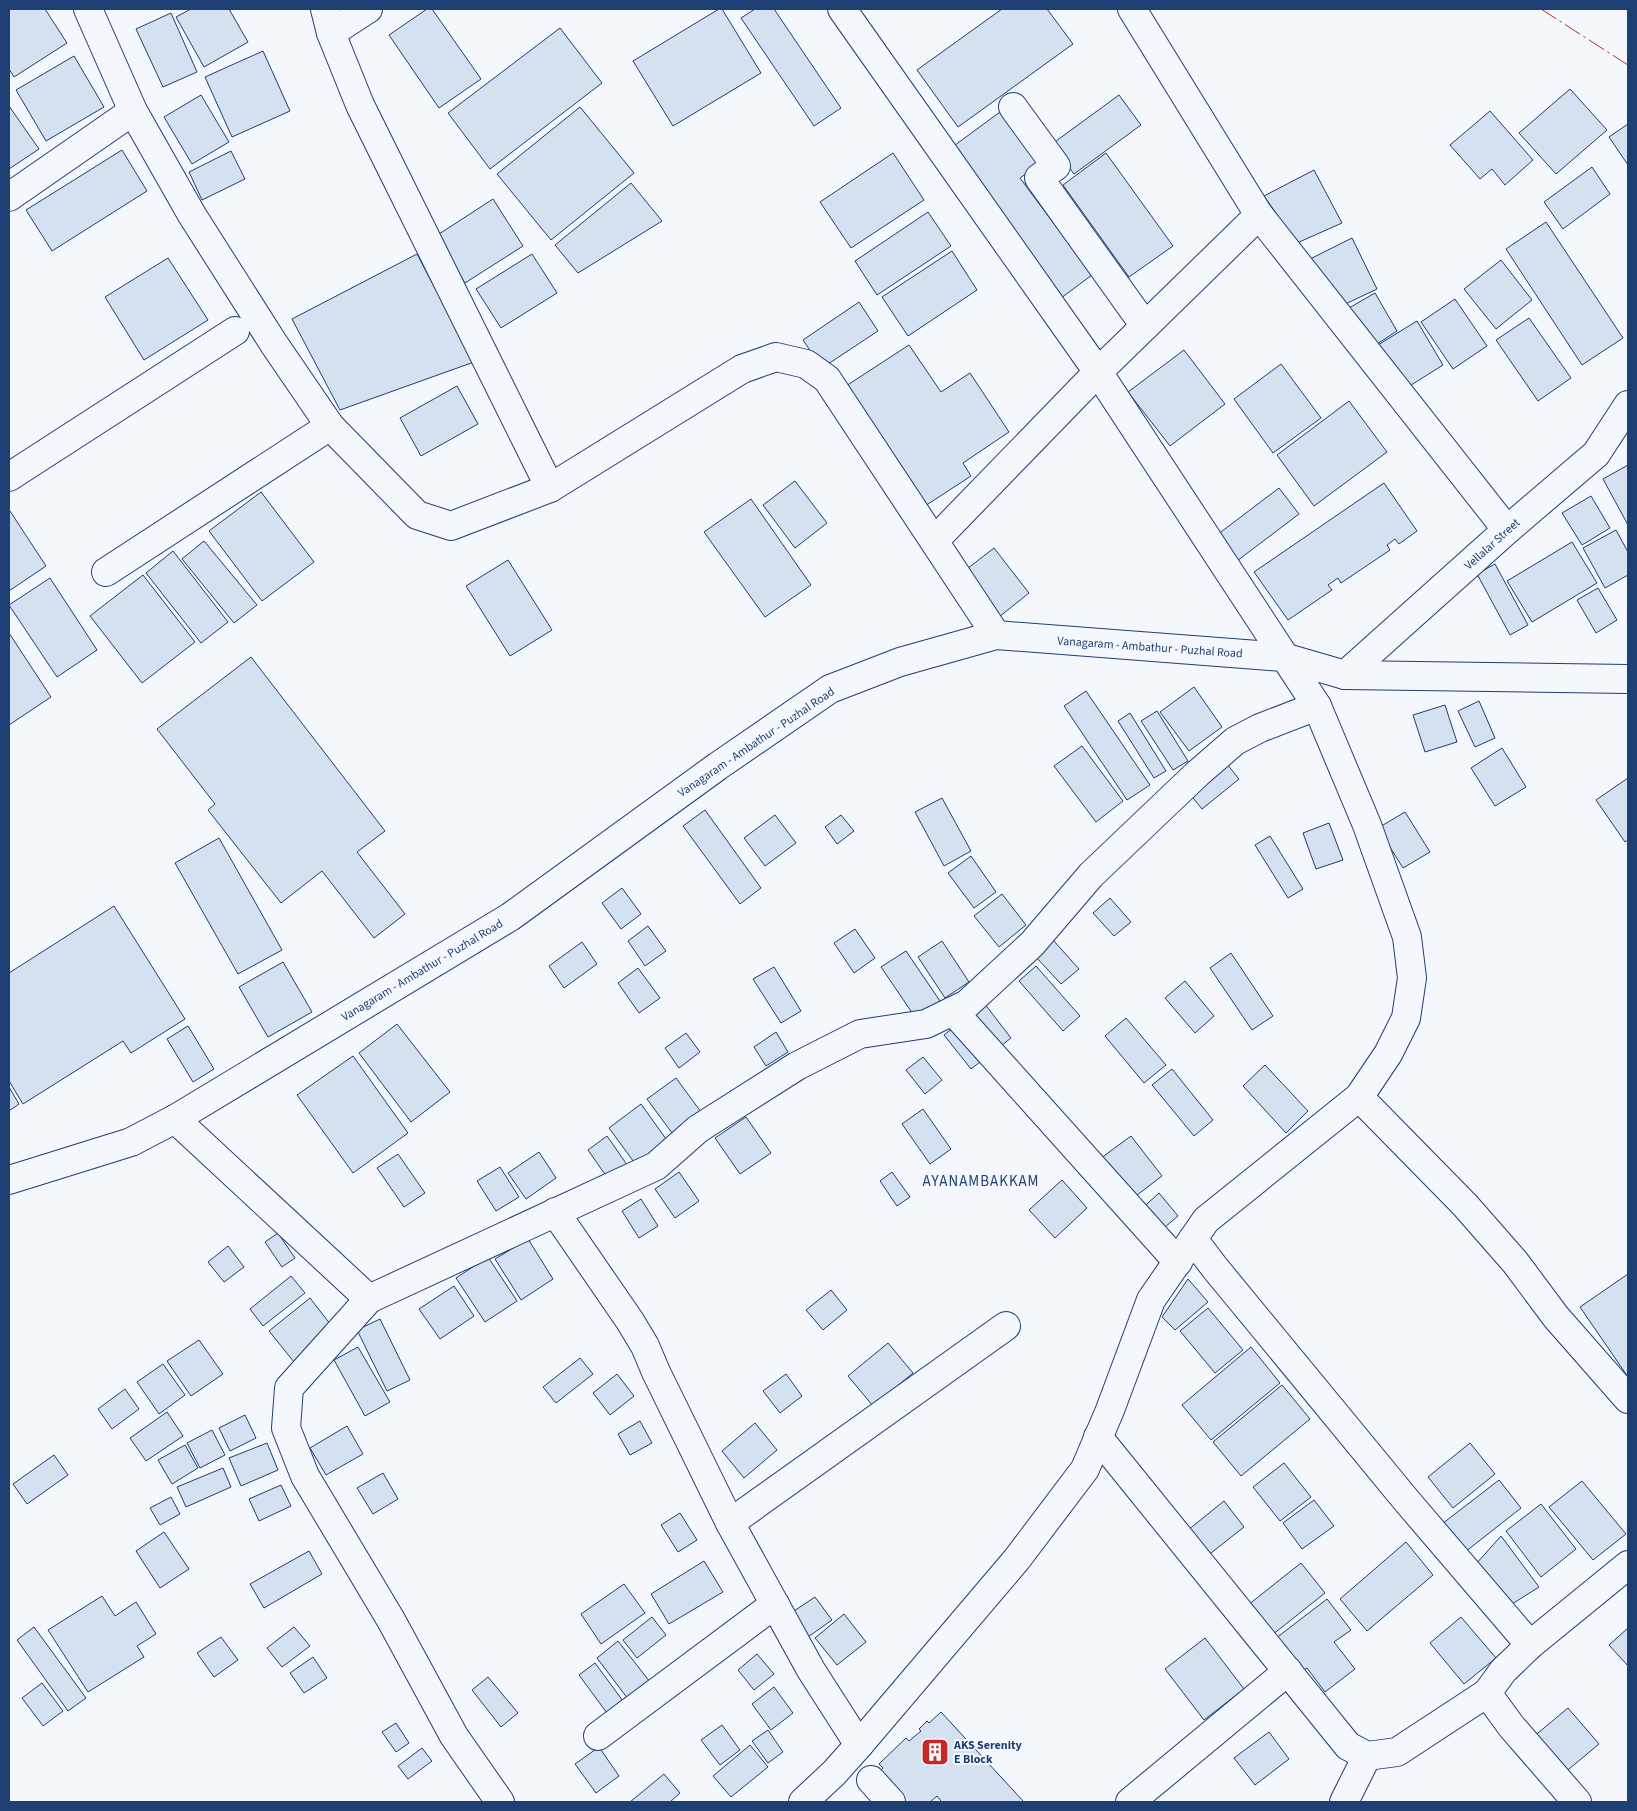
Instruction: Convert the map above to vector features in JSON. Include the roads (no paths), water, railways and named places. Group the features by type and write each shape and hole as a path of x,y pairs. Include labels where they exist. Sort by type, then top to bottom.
{"street":[{"path":"88,9 133,111 192,215 274,344 330,426 417,515 451,526 550,488 742,369 776,357 806,364 827,379 996,635"},
{"path":"368,9 328,21 360,105 550,488"},
{"path":"803,1802 860,1745 1017,1559 1085,1469 1151,1300 1206,1220 1358,1097 1388,1054 1406,1018 1412,978 1408,937 1367,824 1317,706 1098,372 842,9"},
{"path":"1132,9 1260,215 1507,530"},
{"path":"1013,107 1056,166 1039,178 1145,326"},
{"path":"9,197 133,111"},
{"path":"935,540 1098,372 1260,215"},
{"path":"9,477 235,331"},
{"name":"Vellalar Street","path":"1345,675 1507,530 1596,454 1628,405"},
{"path":"106,572 330,426"},
{"name":"Vanagaram - Ambathur - Puzhal Road","path":"9,1180 131,1142 175,1119 510,917 718,766 830,689 900,662 996,635 1284,657 1345,675 1628,679"},
{"path":"500,1802 454,1736 391,1620 305,1476 286,1428 289,1388 369,1299 656,1166 698,1129 797,1066 860,1034 926,1024 967,1004 1032,944 1091,875 1197,774 1235,741 1260,728 1317,706"},
{"path":"953,1011 1178,1262"},
{"path":"1358,1097 1465,1205 1515,1262 1556,1317 1628,1399"},
{"path":"175,1119 369,1299"},
{"path":"555,1212 645,1346 730,1523 811,1670 860,1745"},
{"path":"1193,1238 1299,1371 1530,1645"},
{"path":"730,1523 1006,1326"},
{"path":"1098,1437 1348,1746 1368,1756 1397,1752 1487,1693 1502,1671 1530,1645 1628,1564"},
{"path":"598,1736 774,1604"},
{"path":"1130,1802 1288,1671"},
{"path":"1487,1693 1511,1726 1577,1802"},
{"path":"1344,1802 1368,1756"},
{"path":"871,1780 891,1802"}],"place":[{"name":"AKS Serenity E Block","path":"935,1752"}],"district":[{"name":"AYANAMBAKKAM","path":"981,1181"}]}
